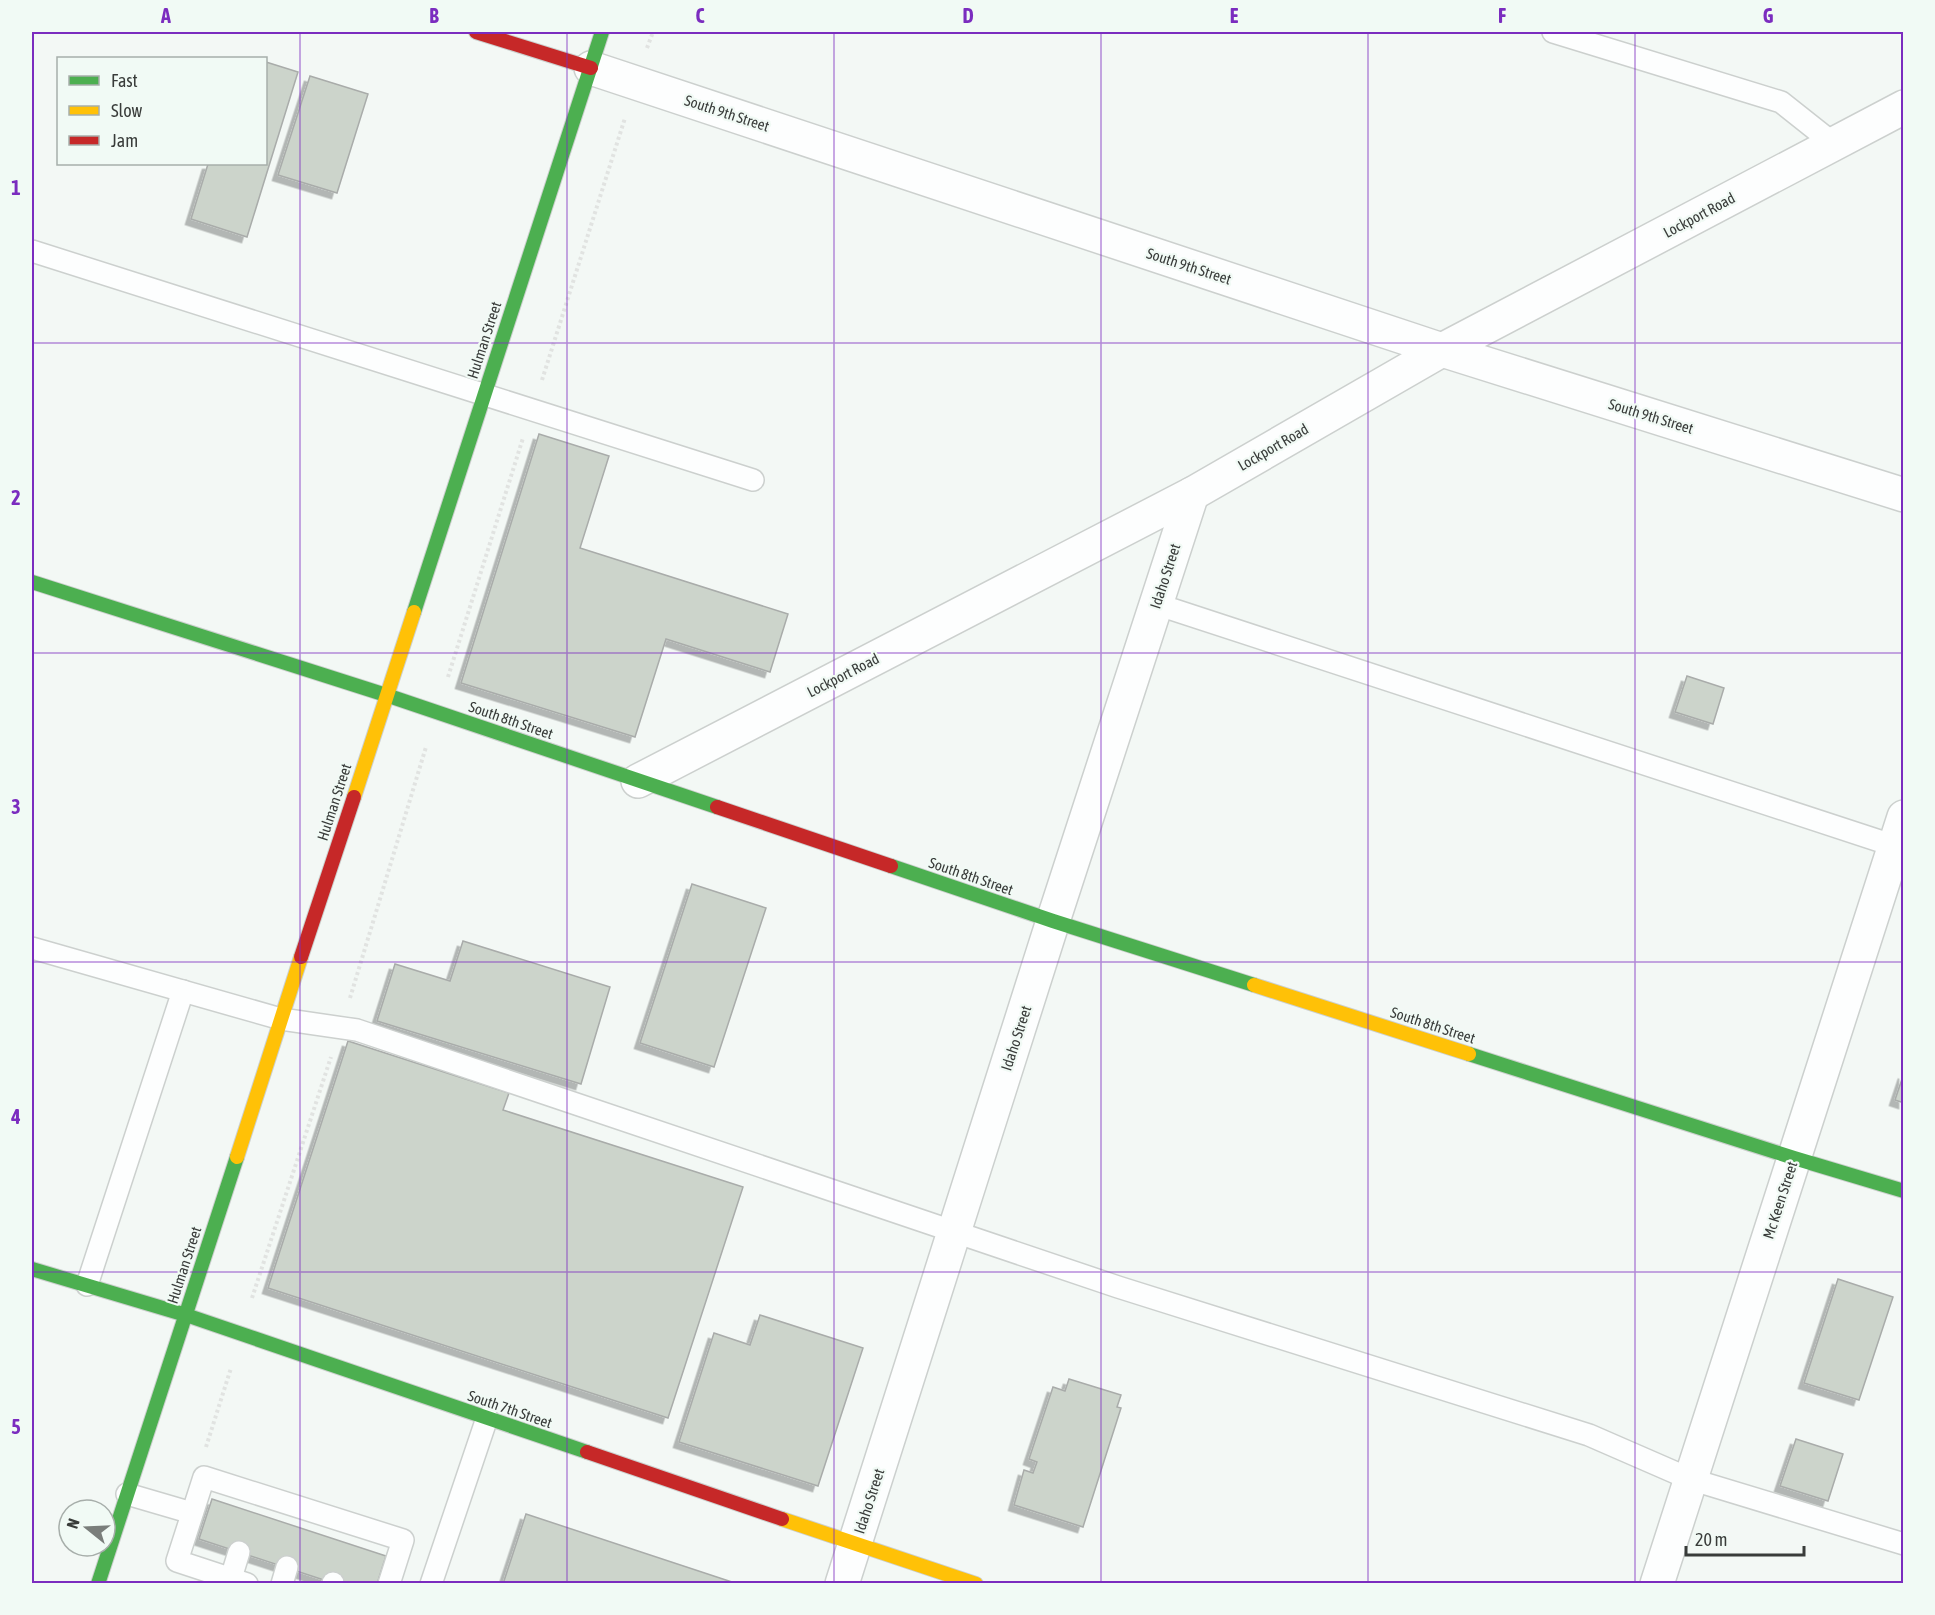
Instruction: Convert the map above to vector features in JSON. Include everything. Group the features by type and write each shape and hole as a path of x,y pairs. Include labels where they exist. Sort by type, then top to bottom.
{"street":[{"name":"South 9th Street","path":"476,32 635,82 1442,350 1904,495"},
{"name":"Hulman Street","path":"98,1584 602,32"},
{"name":"Lockport Road","path":"638,781 1192,494 1442,350 1904,107"},
{"name":"Idaho Street","path":"842,1584 1192,494"},
{"name":"South 8th Street","path":"32,582 386,695 1053,921 1794,1158 1904,1191"},
{"name":"Mc Keen Street","path":"1657,1584 1900,838"},
{"name":"South 7th Street","path":"32,1269 186,1315 976,1584"}],"lane":[{"path":"1553,32 1781,102 1834,144"},
{"path":"32,251 753,480"},
{"path":"1156,604 1900,838"},
{"path":"32,948 281,1018 357,1030 1118,1287 1589,1435 1690,1479 1904,1544"},
{"path":"87,1285 183,991"},
{"path":"431,1584 487,1418"},
{"path":"239,1552 239,1581 177,1561 204,1477 254,1504 350,1534 403,1540 389,1584"},
{"path":"127,1494 192,1514"}],"path":[{"path":"203,1457 254,1291 341,1028 436,712 635,82 653,32"}],"building":[{"path":"267,62 298,72 247,237 191,219 208,165 267,165"},
{"path":"310,76 368,94 337,193 278,175"},
{"path":"539,434 609,456 580,548 788,614 770,672 666,639 635,737 461,683"},
{"path":"1687,676 1724,688 1713,724 1675,712"},
{"path":"692,884 766,908 714,1067 640,1043"},
{"path":"463,941 610,987 581,1084 377,1021 395,964 450,981"},
{"path":"348,1041 509,1093 503,1110 743,1187 668,1418 268,1288"},
{"path":"1904,1073 1904,1103 1895,1100"},
{"path":"1838,1279 1893,1297 1859,1400 1804,1383"},
{"path":"760,1315 863,1348 818,1486 679,1442 714,1333 750,1345"},
{"path":"1069,1379 1121,1395 1117,1407 1121,1408 1083,1527 1014,1505 1024,1470 1033,1473 1037,1462 1029,1459 1053,1387 1065,1391"},
{"path":"1796,1439 1843,1454 1828,1501 1780,1486"},
{"path":"212,1499 386,1556 377,1584 336,1584 199,1539"},
{"path":"526,1514 738,1584 503,1584"}],"traffic: fast":[{"path":"414,612 602,32"},
{"path":"32,582 386,695 717,807"},
{"path":"891,866 1254,985"},
{"path":"1469,1054 1904,1191"},
{"path":"98,1584 237,1157"},
{"path":"32,1269 186,1315 587,1452"}],"traffic: slow":[{"path":"354,797 414,612"},
{"path":"237,1157 301,957"},
{"path":"1254,985 1469,1054"},
{"path":"782,1519 976,1584"}],"traffic: jam":[{"path":"476,32 591,68"},
{"path":"301,957 354,797"},
{"path":"717,807 891,866"},
{"path":"587,1452 782,1519"}]}
